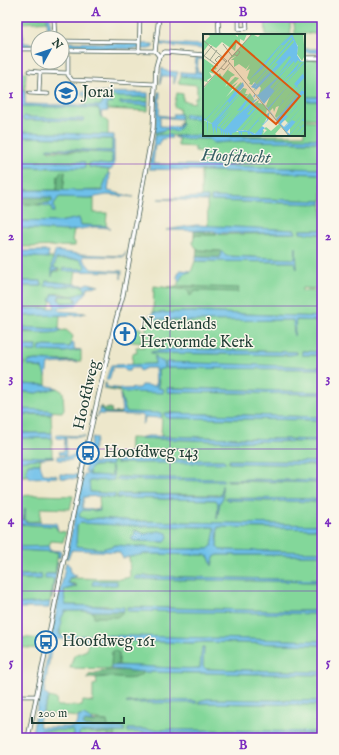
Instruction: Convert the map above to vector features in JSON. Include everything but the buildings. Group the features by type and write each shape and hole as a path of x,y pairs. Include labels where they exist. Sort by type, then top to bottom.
{"street":[{"path":"55,30 54,20 56,17"},
{"path":"139,51 140,17"},
{"path":"159,17 155,51 159,56 165,52 203,55"},
{"path":"219,34 218,17 225,17"},
{"path":"239,17 239,29 247,28 246,17"},
{"path":"70,40 139,43"},
{"path":"17,49 30,49"},
{"path":"70,51 155,51"},
{"name":"Hoofdweg","path":"28,738 86,450 115,323 123,295 153,128 157,58 159,56"},
{"path":"305,58 322,58"},
{"path":"29,71 68,73 70,79 155,84"},
{"path":"39,93 40,72"},
{"path":"29,93 48,94"},
{"path":"17,696 37,696"}],"green space":[{"path":"23,17 47,17 48,21 23,23"},
{"path":"265,17 290,17 290,20 293,20 293,17 318,17 319,33 295,34 294,23 290,23 291,34 266,34"},
{"path":"305,59 322,60 322,97 305,97"},
{"path":"17,72 26,72 25,91 17,90"},
{"path":"181,76 203,78 203,115 185,114 184,118 203,119 203,136 305,136 305,120 322,121 322,139 155,135 155,133 168,129 175,131 180,127 180,109 174,107 177,93 183,94 183,101 194,103 195,98 197,98 197,85 178,83"},
{"path":"105,94 129,97 148,97 148,102 120,102 148,106 148,111 108,109 106,108 106,104 113,102 106,98 100,106 85,106 85,96"},
{"path":"305,101 322,101 322,119 305,118"},
{"path":"17,106 96,108 99,109 100,116 108,122 108,135 17,133 17,119 19,118 17,117","holes":["26,117 84,121 26,120"]},
{"path":"17,137 112,139 112,151 47,149 49,151 112,153 112,163 109,165 89,163 89,167 109,170 103,190 63,191 65,172 58,176 57,190 17,190 17,167 51,168 85,162 17,161"},
{"path":"178,138 209,139 214,143 242,141 322,142 322,169 202,166 204,152 195,151 195,147 178,146"},
{"path":"61,171 65,172 63,191 57,190 58,176"},
{"path":"201,171 322,174 322,201 211,197 211,201 322,204 322,230 300,230 300,233 322,234 322,289 302,288 302,291 322,291 322,317 191,312 153,313 154,286 188,290 190,295 196,286 178,286 178,282 184,273 191,272 195,261 295,262 297,269 296,248 295,259 226,256 221,251 197,250 193,243 194,235 296,233 295,230 208,226 208,197 201,197"},
{"path":"17,197 51,197 53,201 41,205 17,203"},
{"path":"59,197 94,198 94,213 107,213 106,226 81,225 79,218 59,222 17,221 17,203 51,206 54,212 54,204"},
{"path":"17,228 68,231 74,229 72,241 75,242 75,246 17,247"},
{"path":"194,231 217,233 215,235 194,235"},
{"path":"197,250 221,251 221,256 218,258 196,257"},
{"path":"17,256 53,258 53,274 54,271 59,271 59,269 54,268 56,259 80,259 86,267 84,269 62,269 64,271 76,270 74,284 46,281 46,286 84,286 86,291 73,296 76,299 75,303 60,302 59,296 72,296 60,293 53,294 49,308 17,309 17,286 42,286 41,281 17,281"},
{"path":"167,287 239,288 238,292 196,291 190,296 188,290"},
{"path":"60,315 59,329 17,327 17,316"},
{"path":"147,318 188,321 294,320 294,330 296,320 322,321 322,352 302,351 302,355 322,355 322,367 166,363 166,368 322,369 322,392 168,388 167,392 322,394 322,417 166,413 164,415 167,418 322,420 322,440 161,436 162,416 126,412 120,392 104,389 121,391 159,388 158,368 164,368 155,356 155,364 132,365 133,353 137,353 136,347 144,347","holes":["172,349 297,352 297,354 290,355 151,353"]},
{"path":"132,326 142,329 141,343 127,341 127,338 117,336 119,327 130,330"},
{"path":"66,330 73,336 70,347 40,346 39,351 64,352 81,350 81,361 29,361 33,367 43,368 46,377 46,385 17,384 17,364 24,364 24,362 17,362 17,352 36,351 37,346 17,346 17,332 42,333"},
{"path":"57,388 63,392 64,409 62,412 17,409 17,391 36,393"},
{"path":"101,406 103,409 111,408 112,413 122,412 119,414 103,413"},
{"path":"17,414 51,415 52,433 17,433"},
{"path":"17,438 52,438 52,457 17,456"},
{"path":"130,438 322,442 322,462 229,460 228,462 322,465 322,481 249,479 228,481 322,483 322,499 225,498 227,500 322,502 322,525 135,521 98,518 87,520 79,517 79,514 83,510 100,511 99,496 114,498 115,494 89,492 89,481 114,479 112,467 112,477 89,475 89,471 93,466 112,465 112,460 116,460 116,463 225,462 223,460 129,459","holes":["117,477 224,480 117,480","222,486 223,498 220,502 217,519 218,503 216,500 117,498 118,494 221,495"]},
{"path":"41,458 40,464 28,464 27,476 17,476 17,461"},
{"path":"17,496 73,496 70,509 41,508 40,521 25,522 25,508 23,520 17,520"},
{"path":"80,523 137,526 214,527 215,529 212,547 208,549 167,549 116,545 102,549 76,546 77,526","holes":["136,530 145,534 159,531 165,542 135,541"]},
{"path":"17,524 55,526 58,531 66,532 63,542 51,541 49,546 46,547 17,547"},
{"path":"217,527 322,529 322,552 220,550 217,547"},
{"path":"17,550 58,552 55,574 45,574 54,579 50,602 17,605 17,579 41,579 41,575 17,575"},
{"path":"145,554 208,555 212,565 214,557 218,555 322,555 322,580 140,576 136,579 322,582 322,611 288,611 287,613 322,614 322,641 113,636 68,637 60,635 61,619 65,611 93,611 93,614 117,617 124,610 111,606 65,605 64,590 76,587 76,584 68,583 69,578 122,579 130,577 129,556","holes":["127,607 287,611 129,611"]},
{"path":"105,609 123,611 117,617 94,617 93,611"},
{"path":"18,637 43,639 40,649 17,647"},
{"path":"88,640 124,643 127,641 322,645 322,672 206,669 203,666 204,647 202,647 200,668 187,669 119,665 119,653 112,652 111,669 70,668 74,655 87,650"},
{"path":"114,650 119,653 118,665 111,666 112,652"},
{"path":"106,670 143,672 140,676 130,679 102,677 86,679 89,675"},
{"path":"143,672 322,675 322,701 207,699 199,701 200,703 322,705 322,732 128,729 128,732 247,734 250,738 115,738 115,732 124,732 124,728 108,727 107,721 82,718 81,715 78,717 43,713 49,697 56,699 57,706 82,706 83,701 93,702 93,685 97,684 96,678 143,674","holes":["161,700 194,701 126,703"]},
{"path":"85,721 95,723 95,721 107,721 108,727 85,727 83,724"},
{"path":"40,730 72,730 74,732 74,738 39,738"},
{"path":"101,731 115,732 115,738 109,738 108,734 96,734"},
{"path":"81,732 108,734 109,738 79,738 79,734"},
{"path":"255,734 322,735 322,738 253,738"}],"water":[{"path":"19,17 23,17 22,28 24,43 30,43 30,47 17,47 17,43 21,43 19,31 17,31 19,27"},
{"path":"47,17 50,17 51,30 48,30"},
{"path":"318,17 321,17 322,53 305,52 305,49 321,49"},
{"path":"70,42 154,45 152,48 70,48"},
{"path":"161,43 203,45 203,49 161,45"},
{"path":"196,57 203,58 198,59 197,72 203,73 203,78 181,76 181,72 195,73"},
{"path":"162,68 166,71 178,72 174,84 174,76 162,76 160,84"},
{"path":"17,90 25,91 25,104 100,106 106,98 113,103 106,104 108,111 101,112 102,118 99,109 96,108 17,106"},
{"path":"82,92 148,93 148,97 119,97 105,94 82,96"},
{"path":"158,92 160,92 159,115 173,117 174,114 181,114 181,119 160,117 160,126 179,127 181,122 182,126 176,132 167,129 155,133"},
{"path":"305,97 322,97 322,101 305,101"},
{"path":"120,102 148,102 148,106 120,104"},
{"path":"185,114 203,115 203,119 184,118"},
{"path":"25,115 26,117 84,119 84,121 25,121 22,119"},
{"path":"17,133 114,135 114,165 111,170 89,167 89,163 109,165 112,163 112,153 46,149 112,151 112,139 17,137"},
{"path":"155,135 171,135 172,138 161,139 159,145 155,145 153,164 322,169 322,174 149,169"},
{"path":"183,135 322,139 322,142 242,141 214,143 209,139 174,137"},
{"path":"17,161 85,162 85,168 17,167"},
{"path":"108,173 110,174 108,191 134,197 107,195 89,198 59,197 54,204 55,212 52,212 52,207 39,204 50,203 53,201 51,197 17,197 17,190 102,191"},
{"path":"201,197 208,197 208,201 158,199"},
{"path":"211,197 322,201 322,204 211,201"},
{"path":"79,218 81,225 106,226 111,228 94,227 68,231 17,228 17,221 59,222"},
{"path":"196,225 295,230 296,233 218,233 214,231 166,230"},
{"path":"300,230 322,230 322,234 300,233"},
{"path":"296,247 297,269 294,262 195,261 196,257 220,258 221,251 226,256 295,259"},
{"path":"17,251 49,251 48,258 17,256"},
{"path":"55,251 79,254 123,256 126,252 124,257 84,256 83,259 91,269 122,271 121,279 121,272 63,271 63,268 84,269 86,267 80,259 56,259 54,268 59,269 53,272 52,277 52,264"},
{"path":"180,270 192,271 183,274 179,282 177,277"},
{"path":"17,281 41,281 42,286 17,286"},
{"path":"46,281 83,285 88,283 99,286 88,287 87,292 75,306 58,308 60,311 87,313 77,315 17,316 17,309 55,308 54,302 50,300 53,294 74,296 86,291 83,286 45,286","holes":["59,296 73,296 76,299 76,302 62,303 58,299"]},
{"path":"191,312 322,317 322,321 296,320 294,336 293,320 188,321 147,318 153,313"},
{"path":"18,327 61,330 53,333 40,333 17,331"},
{"path":"72,343 74,343 74,349 81,350 64,352 39,351 40,346 70,347"},
{"path":"17,346 37,346 36,351 17,352"},
{"path":"172,349 297,352 297,354 150,352"},
{"path":"302,351 322,352 322,355 302,355"},
{"path":"155,355 158,360 164,362 164,368 158,370 158,388 164,389 163,393 122,392 120,390 104,388 106,383 107,387 124,389 139,388 141,385 156,386 155,368 146,368 140,371 139,368 132,368 129,371 126,371 123,368 113,367 109,380 106,380 111,365 155,364"},
{"path":"35,360 78,362 48,364 46,377 42,368 28,365 28,362"},
{"path":"166,362 322,367 322,369 166,368"},
{"path":"17,384 44,385 57,388 36,393 17,391"},
{"path":"167,388 322,392 322,394 167,392"},
{"path":"120,394 126,412 161,413 162,416 160,418 145,417 144,423 142,424 144,417 142,415 99,414 97,417 100,407 104,413 119,414 122,412"},
{"path":"17,409 48,410 52,411 52,414 17,414"},
{"path":"165,413 322,417 322,420 167,418 164,415"},
{"path":"17,433 52,433 52,438 17,438"},
{"path":"56,435 85,436 66,437 66,457 80,453 80,457 72,460 58,460 58,456 64,457 64,454 60,455 59,452 64,451 65,439 56,438"},
{"path":"148,436 322,440 322,442 217,441 138,438"},
{"path":"92,437 97,438 92,452 91,461 96,463 112,460 112,465 93,466 89,471 89,475 112,476 112,466 114,480 89,481 90,492 115,494 115,498 100,496 84,497 82,508 98,510 99,507 100,511 83,510 79,514 80,517 87,520 98,518 135,521 322,525 322,529 218,527 217,547 220,550 322,552 322,555 218,555 214,557 212,566 209,557 205,555 145,554 123,558 119,552 73,550 71,551 68,559 66,559 84,474 87,474 85,471","holes":["80,523 137,526 214,527 215,529 212,546 208,549 167,549 116,545 102,549 76,546 77,526"]},
{"path":"17,456 54,457 17,461"},
{"path":"116,460 223,460 225,463 116,463"},
{"path":"229,460 322,462 322,465 229,463"},
{"path":"28,464 40,464 43,474 56,475 57,477 30,478 26,472"},
{"path":"60,474 78,475 77,479 60,478"},
{"path":"117,477 223,479 224,481 117,480"},
{"path":"249,479 322,481 322,483 226,480"},
{"path":"222,485 223,498 220,502 217,519 218,503 216,500 117,498 118,494 221,496"},
{"path":"225,498 322,499 322,502 227,500"},
{"path":"25,508 25,522 56,523 58,530 55,526 17,524 17,520 24,520"},
{"path":"134,530 145,534 159,531 167,533 168,537 165,542 135,541 132,540 132,537 135,535"},
{"path":"49,546 49,550 61,551 60,558 58,557 58,552 17,550 17,547"},
{"path":"58,562 52,599 54,579 45,579 45,574 55,574"},
{"path":"66,562 70,566 71,574 77,576 69,578 68,583 77,586 64,590 65,605 124,607 124,611 65,611 61,619 62,622 59,633 61,636 98,635 322,641 322,645 127,641 124,643 111,641 56,639 52,644 44,693 49,697 39,720 40,727 73,727 78,722 78,717 84,715 95,722 85,721 83,724 85,727 124,728 124,732 81,732 79,734 79,738 74,738 74,732 72,730 40,730 39,738 31,738"},
{"path":"17,575 41,575 42,579 17,579"},
{"path":"136,576 322,580 322,582 136,579 134,578"},
{"path":"93,581 117,581 117,585 92,585"},
{"path":"50,602 49,608 17,608 17,604"},
{"path":"127,607 287,612 322,611 322,614 127,611"},
{"path":"202,647 204,647 203,666 206,669 322,672 322,675 143,672 111,669 111,666 200,668"},
{"path":"207,699 322,701 322,705 199,703 199,701"},
{"path":"161,700 196,701 197,703 126,703"},
{"path":"128,729 322,732 322,734 255,734 253,738 250,738 247,734 128,732"}],"place":[{"name":"Jorai","path":"66,93"},
{"name":"Nederlands Hervormde Kerk","path":"125,334"},
{"name":"Hoofdweg 143","path":"88,453"},
{"name":"Hoofdweg 161","path":"46,642"}],"water label":[{"name":"Hoofdtocht","path":"236,157"}]}
